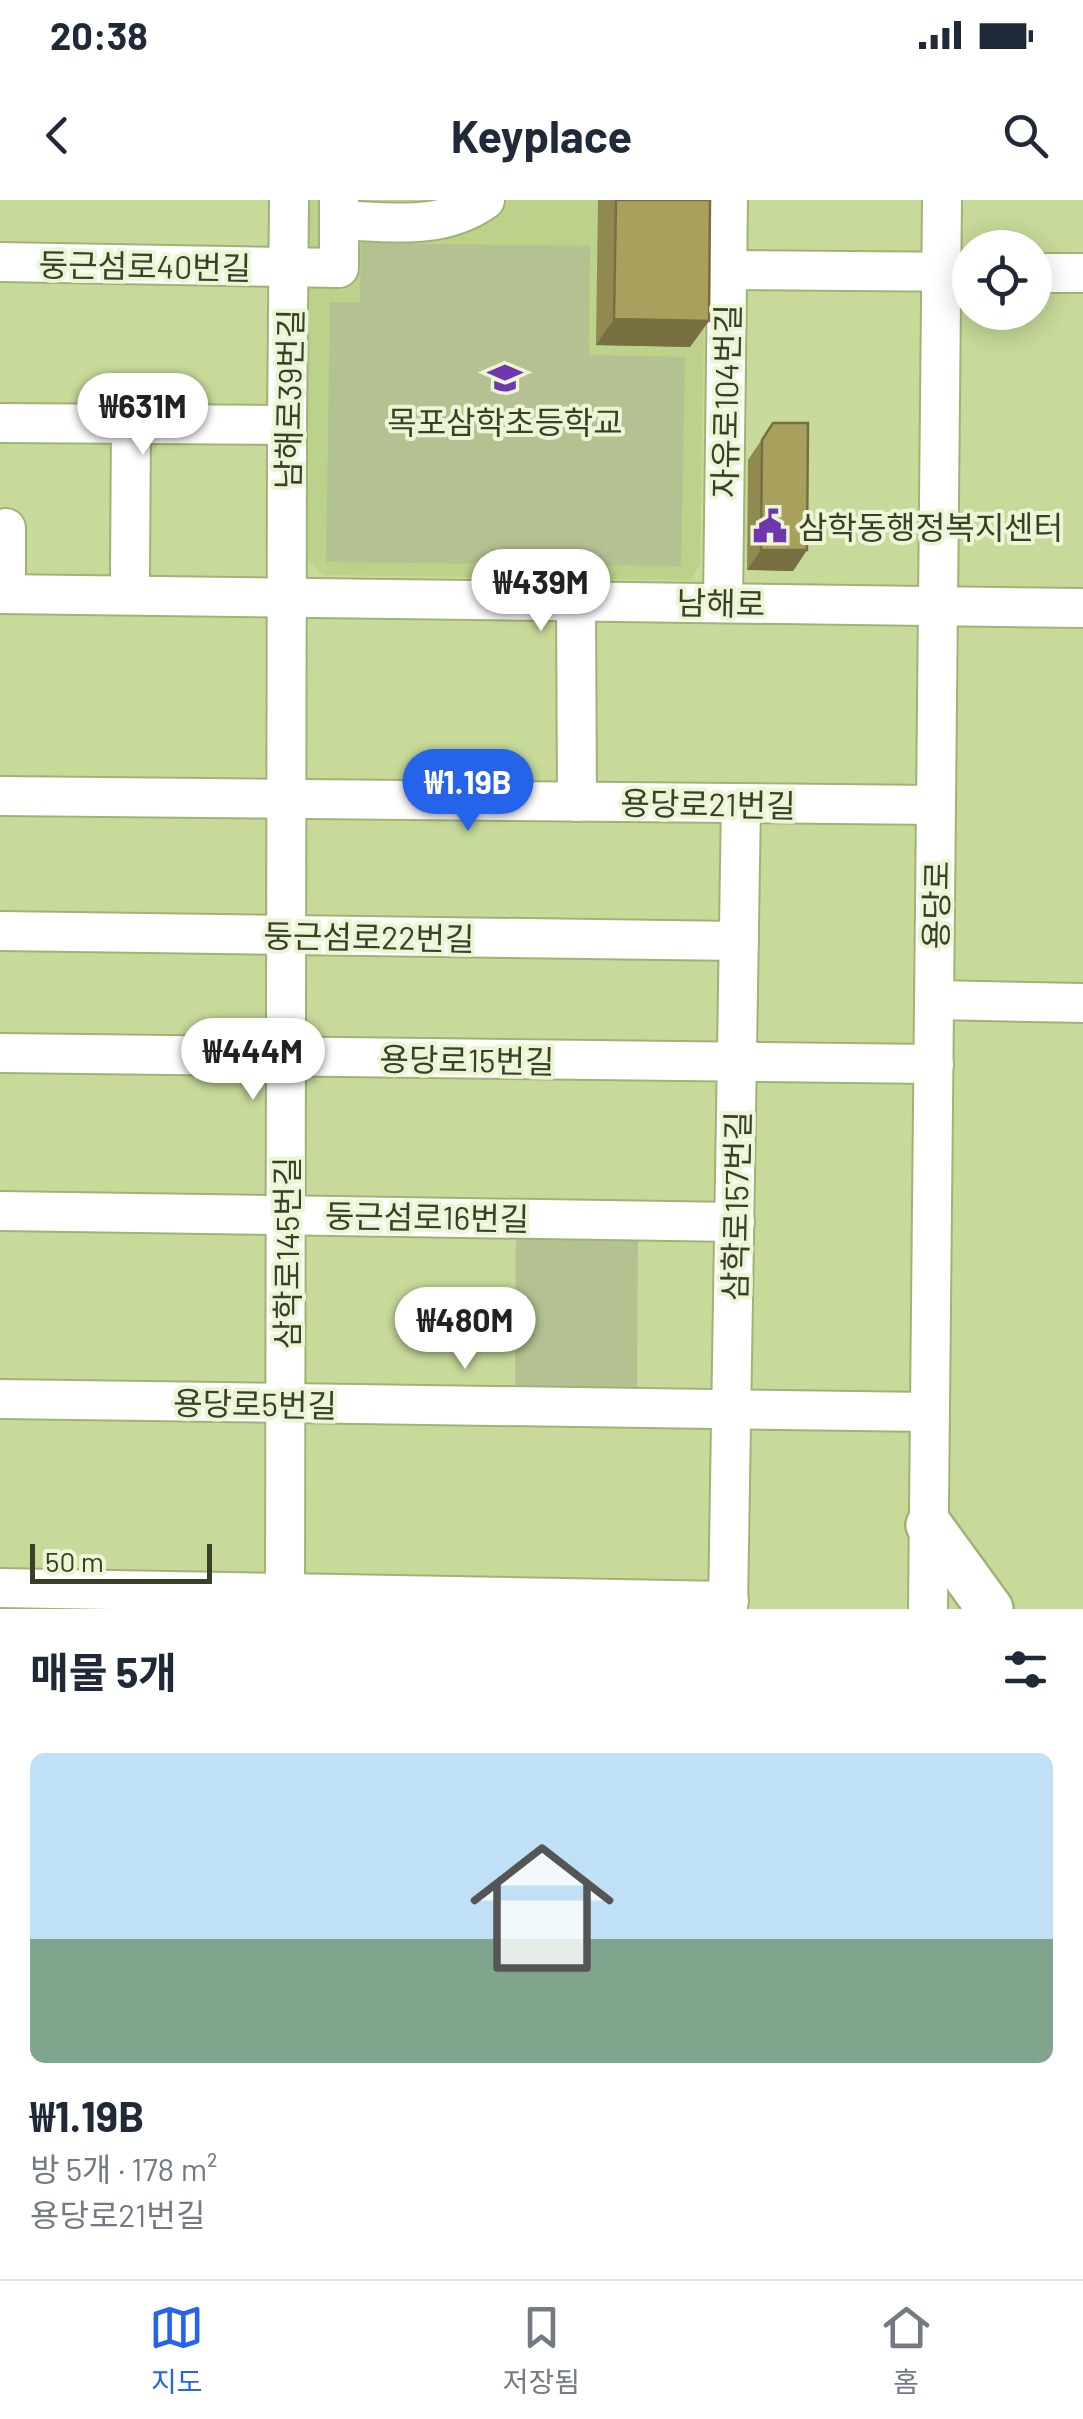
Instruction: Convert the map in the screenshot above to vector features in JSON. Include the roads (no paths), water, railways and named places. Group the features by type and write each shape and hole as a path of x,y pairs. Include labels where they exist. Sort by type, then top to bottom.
{"main road":[{"path":"929,1525 990,1609"}],"street":[{"name":"남해로39번길","path":"288,598 289,200"},
{"path":"339,210 420,223 440,221 485,200"},
{"name":"자유로104번길","path":"722,602 728,200"},
{"name":"용당로","path":"942,200 952,251"},
{"name":"둥근섬로40번길","path":"0,262 338,268 339,210"},
{"path":"727,270 952,272"},
{"path":"1052,272 1083,273"},
{"name":"용당로","path":"928,1609 938,606 953,330"},
{"path":"0,423 287,424"},
{"path":"130,574 131,424"},
{"path":"3,594 6,528"},
{"name":"남해로","path":"3,594 1083,608"},
{"name":"삼학로145번길","path":"286,1601 288,598"},
{"path":"576,601 577,802"},
{"name":"용당로21번길","path":"0,796 936,805"},
{"name":"삼학로157번길","path":"728,1605 741,803"},
{"name":"둥근섬로22번길","path":"0,932 739,941"},
{"path":"934,1000 1083,1003"},
{"name":"용당로15번길","path":"0,1054 934,1064"},
{"name":"둥근섬로16번길","path":"0,1211 734,1222"},
{"name":"용당로5번길","path":"0,1399 930,1412"},
{"path":"0,1588 286,1601 728,1605"}],"place":[{"name":"목포삼학초등학교","path":"505,378"},
{"name":"삼학동행정복지센터","path":"770,526"}]}
